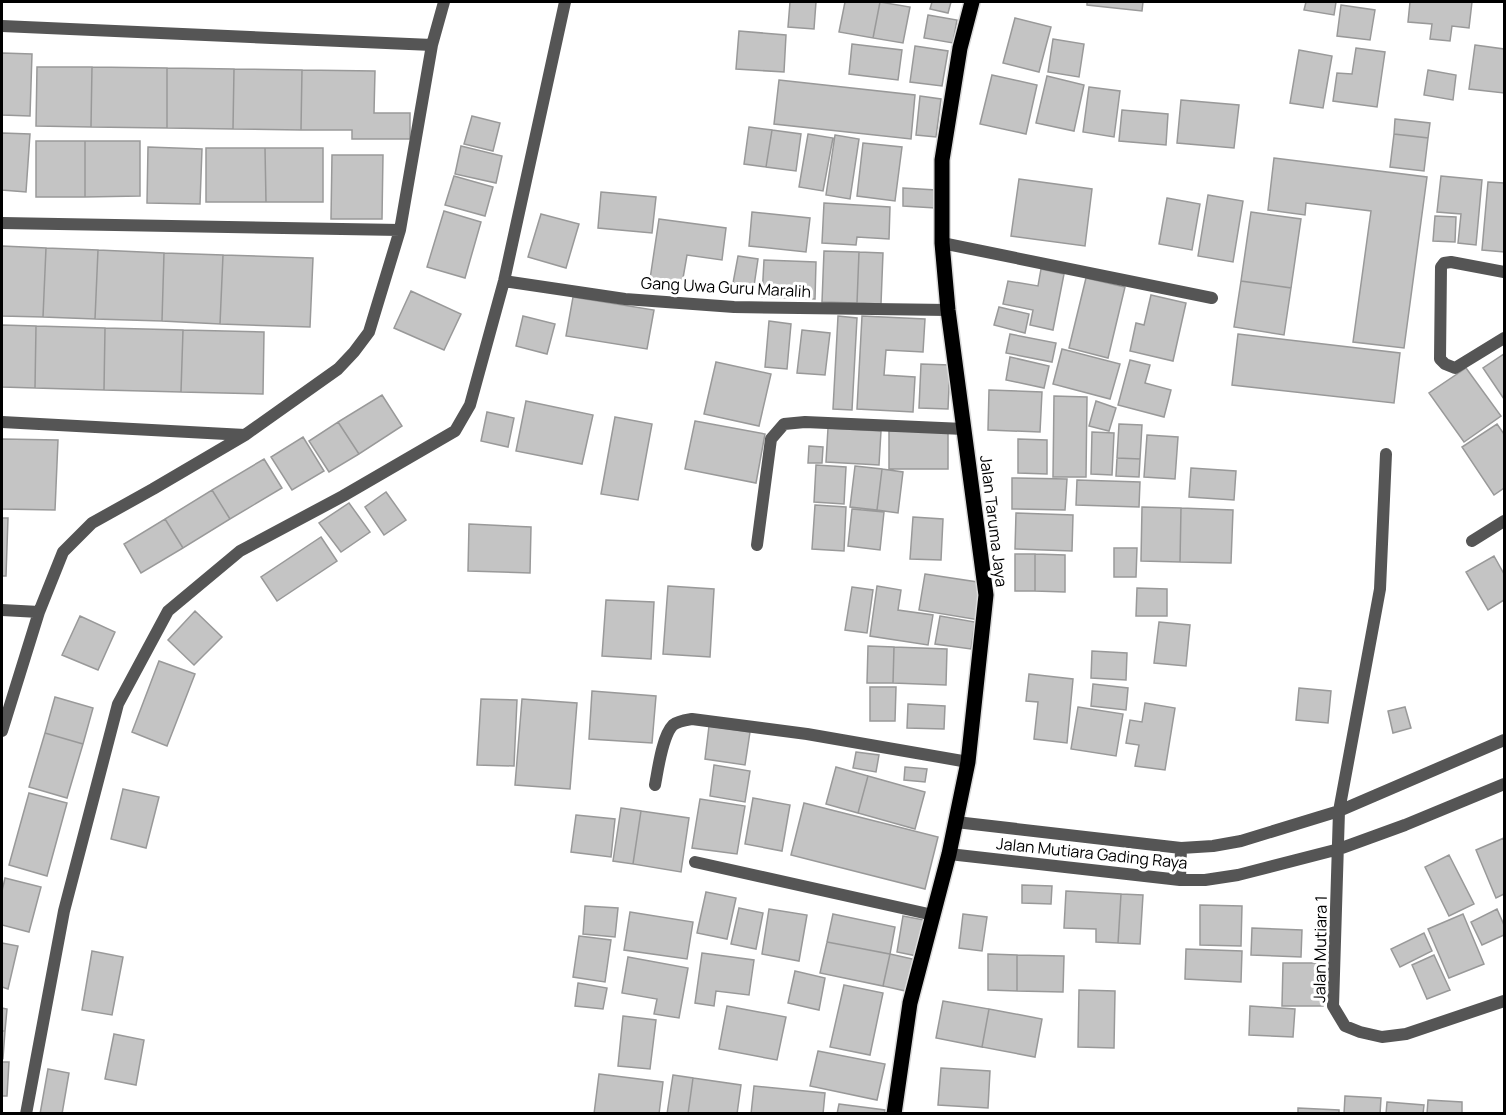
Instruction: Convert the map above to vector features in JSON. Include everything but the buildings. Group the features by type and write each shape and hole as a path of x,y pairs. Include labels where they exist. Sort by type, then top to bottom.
{"main road":[{"name":"Jalan Taruma Jaya","path":"894,1113 910,1004 949,854 968,762 986,595 948,310 942,243 942,160 960,48 972,2"}],"street":[{"path":"2,731 39,612 63,552 92,523 245,435 338,369 369,332 400,230 432,45 444,2"},
{"path":"26,1113 64,911 118,704 168,612 240,551 455,432 470,405 504,281 565,2"},
{"path":"2,26 432,45"},
{"path":"2,223 400,230"},
{"path":"942,243 1212,298"},
{"path":"1504,272 1451,262 1444,263 1441,267 1440,358 1445,364 1455,368 1504,338"},
{"name":"Gang Uwa Guru Maralih","path":"504,281 625,299 734,307 948,310"},
{"path":"2,422 245,435"},
{"path":"757,545 771,439 784,424 805,422 964,429"},
{"name":"Jalan Mutiara 1","path":"1386,454 1380,589 1339,811 1333,1006 1345,1026 1382,1037 1407,1034 1504,1001"},
{"path":"1472,541 1504,521"},
{"path":"2,610 39,612"},
{"path":"655,785 660,757 673,725 692,719 807,735 968,762"},
{"name":"Jalan Mutiara Gading Raya","path":"956,822 1181,848 1213,846 1241,841 1339,811 1504,740"},
{"name":"Jalan Mutiara Gading Raya","path":"949,854 1180,880 1205,880 1238,875 1339,849 1405,825 1504,784"},
{"path":"1180,880 1181,848"},
{"path":"695,862 933,915"}]}
